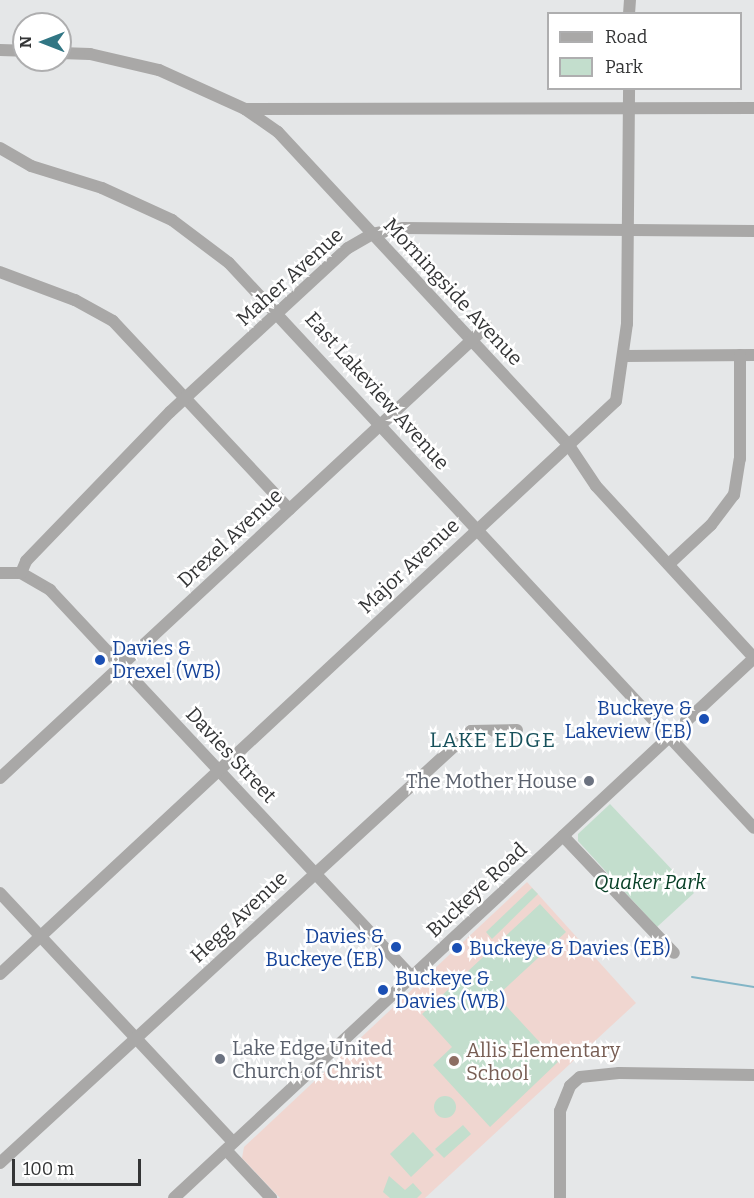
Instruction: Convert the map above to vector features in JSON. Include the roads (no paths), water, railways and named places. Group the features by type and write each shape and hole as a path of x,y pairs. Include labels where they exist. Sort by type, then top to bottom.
{"street":[{"name":"Morningside Avenue","path":"72,54 141,64 245,109 285,139 568,444 596,486 754,658"},
{"name":"Major Avenue","path":"0,974 616,401 625,356 628,90"},
{"path":"245,109 754,108"},
{"name":"East Lakeview Avenue","path":"0,148 31,166 102,188 172,220 230,263 279,313 754,828"},
{"name":"Maher Avenue","path":"11,573 26,561 186,398 348,248 372,234 404,228 628,232 754,231"},
{"path":"0,272 75,300 113,321 290,509"},
{"name":"Drexel Avenue","path":"0,778 487,326"},
{"path":"669,564 711,525 734,495 740,459 740,354"},
{"path":"625,356 754,355"},
{"name":"Davies Street","path":"11,573 50,590 412,977"},
{"name":"Buckeye Road","path":"174,1198 754,658"},
{"name":"Hegg Avenue","path":"0,1163 471,731 517,730"},
{"path":"563,837 674,953"},
{"path":"0,893 137,1038 230,1146 271,1198"},
{"path":"560,1198 560,1111 575,1081 594,1073 754,1075"}],"waterway":[{"path":"692,977 754,987"}],"place":[{"name":"Davies & Drexel (WB)","path":"100,660"},
{"name":"Buckeye & Lakeview (EB)","path":"704,719"},
{"name":"The Mother House","path":"589,781"},
{"name":"Davies & Buckeye (EB)","path":"396,947"},
{"name":"Buckeye & Davies (EB)","path":"457,948"},
{"name":"Buckeye & Davies (WB)","path":"383,990"},
{"name":"Lake Edge United Church of Christ","path":"220,1059"},
{"name":"Allis Elementary School","path":"454,1061"}],"district":[{"name":"LAKE EDGE","path":"493,740"}],"park label":[{"name":"Quaker Park","path":"650,882"}]}
